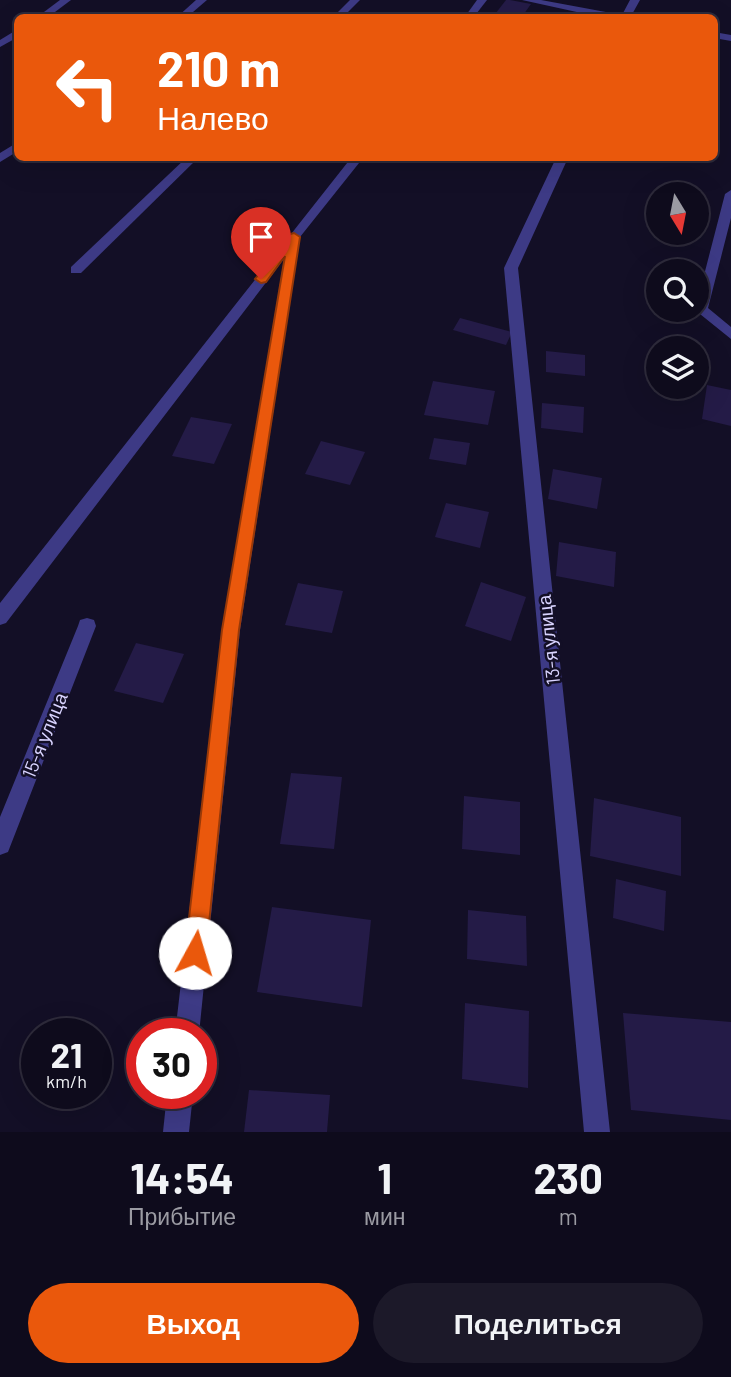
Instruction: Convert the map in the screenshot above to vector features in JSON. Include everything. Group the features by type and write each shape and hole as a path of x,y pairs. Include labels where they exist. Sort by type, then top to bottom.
{"street":[{"path":"46,14 66,0"},
{"path":"185,14 202,0"},
{"path":"340,14 355,0"},
{"path":"471,14 482,0"},
{"path":"527,0 602,14"},
{"path":"0,159 14,148"},
{"path":"76,270 189,161"},
{"path":"0,617 355,161"},
{"name":"13-я улица","path":"561,161 511,268 597,1132"},
{"path":"731,194 701,309 731,334"},
{"path":"189,1018 231,630 294,237"},
{"name":"15-я улица","path":"0,844 87,626"},
{"path":"176,1132 178,1109"}],"building":[{"path":"506,0 531,4 524,14 495,14"},
{"path":"460,318 512,332 506,345 453,330"},
{"path":"546,351 585,355 585,376 546,372"},
{"path":"433,381 495,391 488,425 424,415"},
{"path":"709,385 731,390 731,426 702,419 705,399 709,399"},
{"path":"542,403 584,407 583,433 541,428"},
{"path":"191,417 232,424 214,464 172,456"},
{"path":"434,438 470,443 466,465 429,459"},
{"path":"321,441 365,452 350,485 305,474"},
{"path":"553,469 602,478 597,509 548,499"},
{"path":"446,503 489,512 480,548 435,537"},
{"path":"559,542 616,552 614,587 556,576"},
{"path":"481,582 526,597 511,641 465,626"},
{"path":"298,583 343,591 332,633 285,625"},
{"path":"136,643 184,654 163,703 114,691"},
{"path":"291,773 342,777 334,849 280,844"},
{"path":"464,796 520,802 520,855 462,849"},
{"path":"594,798 681,817 681,876 590,856"},
{"path":"616,879 666,891 664,931 613,918"},
{"path":"272,907 371,920 362,1007 257,992"},
{"path":"468,910 526,916 527,966 467,959"},
{"path":"465,1003 529,1011 528,1088 462,1079"},
{"path":"623,1013 731,1022 731,1120 631,1110"},
{"path":"249,1090 330,1095 327,1132 244,1132"}],"route":[{"path":"195,953 231,630 294,237 261,279"}]}
